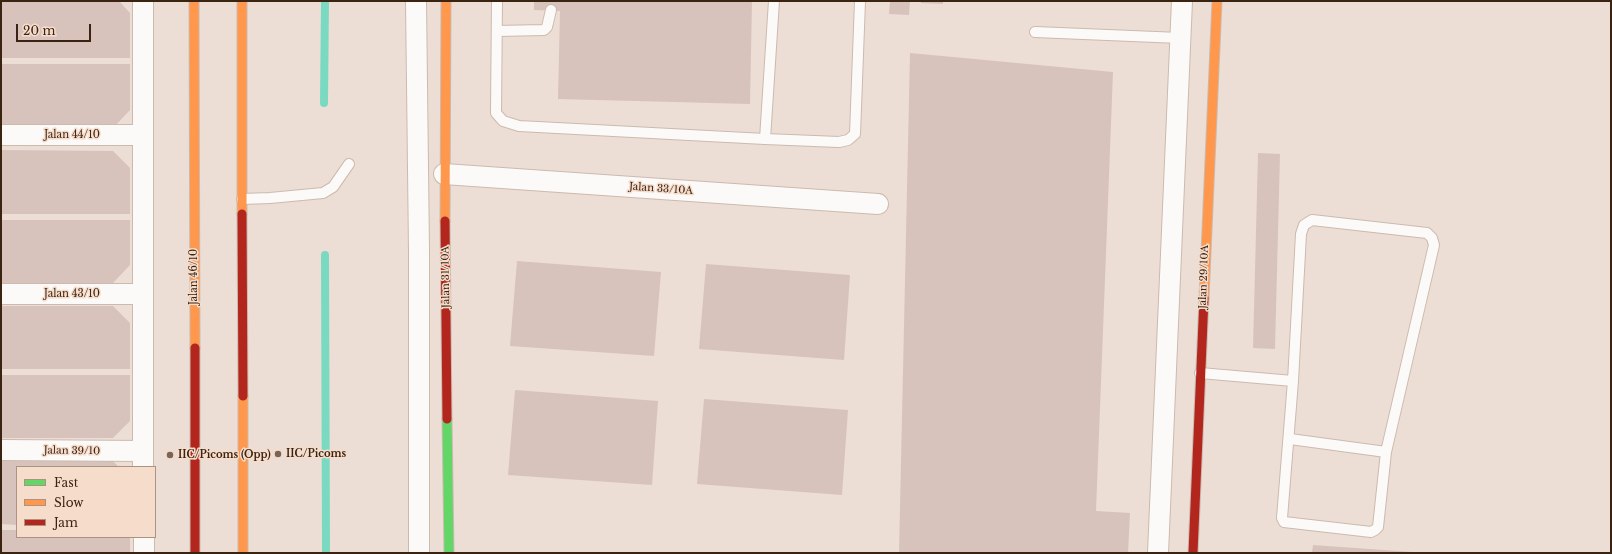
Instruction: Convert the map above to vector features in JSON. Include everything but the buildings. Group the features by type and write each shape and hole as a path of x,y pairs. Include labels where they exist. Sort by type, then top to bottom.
{"street":[{"path":"143,1 143,459"},
{"name":"Jalan 46/10","path":"194,1 195,553"},
{"path":"242,1 243,553"},
{"path":"416,1 419,251 419,553"},
{"name":"Jalan 31/10A","path":"446,1 444,174 449,553"},
{"path":"1158,553 1182,1"},
{"name":"Jalan 29/10A","path":"1193,553 1217,1"},
{"name":"Jalan 44/10","path":"1,136 143,135"},
{"name":"Jalan 33/10A","path":"444,174 878,204"},
{"name":"Jalan 43/10","path":"1,294 143,294"},
{"name":"Jalan 39/10","path":"1,450 143,459"},
{"path":"144,538 144,553"}],"lane":[{"path":"497,1 496,113 503,121 519,126 839,142 848,140 855,134 860,1"},
{"path":"764,139 774,1"},
{"path":"497,31 544,30 547,27 551,10"},
{"path":"1035,32 1180,38"},
{"path":"242,199 323,193 333,187 349,164"},
{"path":"1312,220 1427,233 1432,238 1434,245 1386,452 1378,527 1375,530 1371,532 1287,523 1282,518 1290,440 1293,381 1301,234 1304,225 1312,220"},
{"path":"1200,373 1293,381"},
{"path":"1290,440 1386,452"}],"waterway":[{"path":"324,103 325,1"},
{"path":"325,255 326,553"}],"traffic: fast":[{"path":"447,419 449,553"}],"traffic: slow":[{"path":"194,1 195,348"},
{"path":"242,1 242,214"},
{"path":"445,221 446,1"},
{"path":"1204,298 1217,1"},
{"path":"243,396 243,553"}],"traffic: jam":[{"path":"242,214 243,396"},
{"path":"445,221 447,419"},
{"path":"1193,553 1204,298"},
{"path":"195,348 195,553"}],"place":[{"name":"IIC/Picoms","path":"278,454"},
{"name":"IIC/Picoms (Opp)","path":"170,455"}]}
